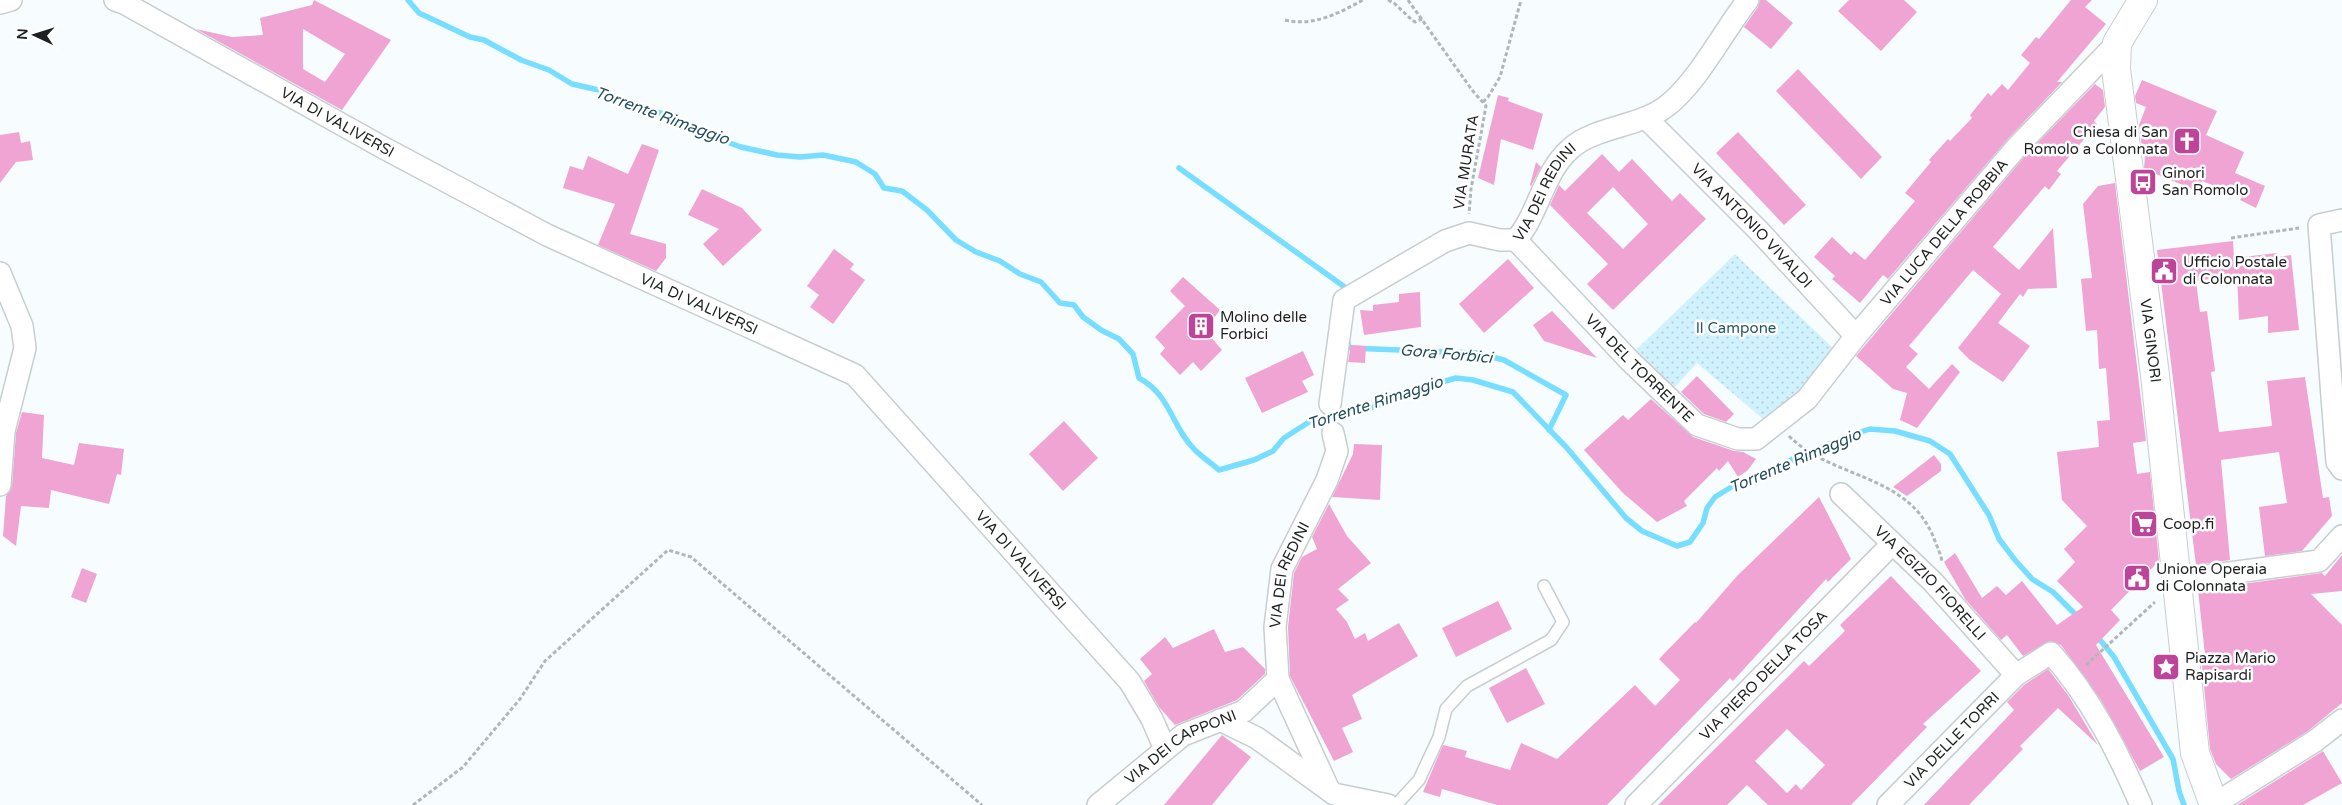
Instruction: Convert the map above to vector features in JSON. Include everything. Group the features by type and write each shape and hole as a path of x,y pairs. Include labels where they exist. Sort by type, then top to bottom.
{"street":[{"path":"0,3 11,0"},
{"name":"VIA DI VALIVERSI","path":"114,0 124,3 373,142 547,234 855,375 1130,682 1152,719 1165,749"},
{"name":"VIA DEI REDINI","path":"1469,233 1500,240 1516,240 1525,230 1534,206 1556,166 1570,149 1579,142 1646,118 1665,108 1678,96 1698,71 1748,0"},
{"name":"VIA LUCA DELLA ROBBIA","path":"1807,399 1856,336 2016,148 2117,42 2143,0"},
{"name":"VIA GINORI","path":"2117,42 2116,69 2155,375 2178,583"},
{"name":"VIA ANTONIO VIVALDI","path":"1646,118 1758,230 1856,336"},
{"path":"2342,220 2319,225 2336,462 2342,469"},
{"path":"1330,404 1344,300 1445,241 1469,233"},
{"name":"VIA DEL TORRENTE","path":"1516,240 1630,361 1697,425 1738,439 1756,438 1807,399"},
{"path":"0,273 22,326 25,348 4,431 0,485"},
{"name":"VIA DEI REDINI","path":"1278,679 1275,627 1282,569 1327,480 1337,451 1334,433"},
{"name":"VIA EGIZIO FIORELLI","path":"1840,494 1934,582 2016,675"},
{"path":"2342,536 2318,561 2178,583 2195,753 2213,805 2315,740 2342,720"},
{"name":"VIA PIERO DELLA TOSA","path":"1636,805 1892,544"},
{"name":"VIA DELLE TORRI","path":"1888,805 2016,675 2051,653 2072,676 2099,717 2120,757 2141,805"},
{"path":"1278,679 1332,796"},
{"name":"VIA DEI CAPPONI","path":"1098,805 1165,749 1184,736 1244,711 1278,679"},
{"path":"1220,720 1256,738 1332,796 1388,805"}],"lane":[{"path":"1396,805 1419,780 1439,736 1446,709 1467,686 1551,640 1563,622 1544,586"}],"path":[{"path":"1285,20 1296,22 1312,21 1343,11 1363,0"},
{"path":"1388,0 1415,22 1422,19"},
{"name":"VIA MURATA","path":"1408,0 1486,106 1470,188 1469,233"},
{"path":"1483,102 1500,77 1521,0"},
{"path":"2231,238 2319,225"},
{"path":"1798,445 1823,459 1877,482 1904,498 1920,512 1928,523 1941,555 1943,571 1934,582"},
{"path":"413,805 463,767 520,699 544,662 668,550 691,557 982,805"},
{"path":"2096,657 2178,583"}],"green space":[{"name":"Il Campone","path":"1735,254 1835,350 1805,385 1763,419 1697,363 1674,388 1636,350"}],"building":[{"path":"314,0 391,40 342,110 196,29 232,37 263,35 260,18 312,5","holes":["303,29 345,54 325,82 303,69"]},
{"path":"1760,0 1766,0 1793,23 1771,49 1744,27 1758,7"},
{"path":"1849,0 1904,0 1917,12 1881,51 1838,11"},
{"path":"2071,0 2092,0 2085,7 2106,24 2057,82 2062,82 2007,140 1888,279 1883,275 1860,303 1832,279 1835,276 1814,257 1832,237 1851,255 1854,251 1865,260 1915,201 1905,193 1931,162 1929,160 1948,139 1950,141 1972,118 1970,115 1988,93 1991,96 2002,84 2008,90 2030,63 2021,55 2036,37 2039,39"},
{"path":"1798,69 1882,157 1861,179 1776,91"},
{"path":"2142,80 2217,111 2206,135 2244,152 2235,173 2265,186 2256,208 2240,200 2242,197 2202,181 2197,191 2144,169 2145,156 2143,155 2139,125 2146,107 2136,103 2135,96"},
{"path":"2095,84 2103,90 2105,107 2094,121 2097,124 2057,171 2061,174 2049,190 2045,186 1993,247 2019,270 2053,228 2057,288 2028,289 2023,297 2020,294 1998,323 2030,346 2003,382 1970,360 1958,348 2001,294 1973,270 1909,346 1918,354 1906,367 1929,389 1952,364 1960,372 1917,428 1900,420 1907,393 1893,389 1856,356 2025,156"},
{"path":"1498,95 1509,98 1508,101 1543,114 1533,150 1501,139 1494,185 1478,178"},
{"path":"19,132 21,143 30,141 33,160 16,162 0,183 0,135"},
{"path":"1738,132 1806,205 1784,225 1716,153"},
{"path":"642,144 659,150 630,234 666,244 666,258 656,271 598,245 615,204 563,188 570,166 583,170 588,156 628,174"},
{"path":"1602,154 1619,172 1632,159 1672,201 1680,193 1706,219 1613,310 1587,284 1608,264 1550,205 1559,185 1565,191","holes":["1613,187 1648,224 1623,249 1587,213"]},
{"path":"1536,162 1541,167 1531,186 1530,185"},
{"path":"2115,183 2146,441 2133,443 2137,474 2150,472 2159,561 2111,610 2120,620 2096,645 2164,757 2140,771 2101,700 2061,645 2050,641 2023,656 2007,635 2001,640 1965,599 1944,562 1955,553 1982,598 1997,586 2006,595 2022,581 2057,625 2083,607 2057,581 2075,562 2064,549 2087,526 2062,500 2057,452 2099,447 2097,421 2110,420 2106,368 2099,369 2097,330 2086,331 2081,279 2092,278 2083,204 2098,186"},
{"path":"702,189 742,208 762,230 723,266 703,244 719,229 688,215"},
{"path":"2233,241 2234,258 2277,253 2277,257 2291,255 2299,330 2268,333 2268,316 2239,320 2237,275 2196,281 2200,312 2207,311 2215,371 2211,372 2219,432 2272,426 2267,381 2305,377 2323,498 2329,497 2332,516 2302,551 2265,556 2259,507 2287,503 2279,452 2221,460 2230,560 2196,565 2157,250"},
{"path":"834,249 854,264 850,269 865,280 833,324 810,307 819,295 807,286"},
{"path":"1508,259 1534,288 1484,333 1459,304"},
{"name":"Molino delle Forbici","path":"1183,277 1220,310 1205,330 1222,350 1201,371 1193,362 1180,375 1160,354 1165,348 1155,337 1185,306 1170,291"},
{"path":"1420,292 1421,327 1364,335 1360,310 1373,311 1373,305 1399,302 1399,294"},
{"path":"1552,311 1597,358 1544,341 1533,325"},
{"path":"1351,345 1366,346 1365,363 1348,362"},
{"path":"1303,351 1314,375 1302,381 1308,392 1262,413 1245,378"},
{"path":"1697,376 1734,414 1726,422 1704,414 1681,392"},
{"path":"1651,399 1693,437 1734,451 1743,452 1756,459 1748,470 1738,477 1728,461 1719,471 1717,468 1684,501 1687,506 1657,522 1623,493 1584,450 1623,415 1628,420"},
{"path":"22,412 44,415 42,458 74,465 79,443 124,449 121,475 117,474 109,504 51,490 49,508 21,506 16,546 3,536 6,496 12,486 16,433"},
{"path":"1064,421 1098,458 1063,491 1029,454"},
{"path":"1354,444 1382,445 1380,500 1332,497 1353,454"},
{"path":"1934,455 1941,464 1941,471 1907,496 1893,487"},
{"path":"1819,497 1851,559 1828,582 1826,579 1733,681 1730,678 1607,805 1497,805 1442,789 1440,797 1423,792 1443,745 1467,751 1465,757 1510,770 1521,743 1557,759 1635,685 1655,706 1680,680 1659,659 1696,623 1737,576"},
{"path":"1329,504 1347,536 1371,563 1338,589 1349,600 1336,609 1347,622 1355,639 1365,633 1368,641 1399,623 1418,656 1352,695 1362,719 1342,728 1353,752 1334,761 1290,676 1288,627 1294,573 1302,557 1317,549 1312,537"},
{"path":"2342,555 2342,591 2311,594 2342,625 2342,703 2308,731 2231,779 2216,764 2210,749 2202,665 2206,664 2198,590 2322,573 2325,576"},
{"path":"82,568 97,574 86,603 71,597"},
{"path":"1891,576 1981,671 1923,724 1927,727 1851,805 1768,805 1747,785 1727,805 1658,805 1804,661 1809,666 1845,631 1840,625","holes":["1787,729 1825,765 1801,790 1796,784 1787,793 1755,761"]},
{"path":"1498,601 1512,629 1456,657 1442,628"},
{"path":"1214,629 1225,652 1243,647 1265,669 1265,674 1237,700 1175,725 1159,707 1144,681 1152,674 1140,659 1165,637 1173,648"},
{"path":"1526,668 1545,704 1507,723 1489,688"},
{"path":"2048,669 2068,695 2098,745 2058,708 2020,746 2023,749 1969,805 1924,805 2014,710 2007,702 2024,685"},
{"path":"1222,735 1251,757 1212,805 1164,805"},
{"path":"2323,751 2342,783 2303,805 2237,805"}],"waterway":[{"name":"Torrente Rimaggio","path":"408,0 419,13 470,37 484,40 521,60 549,70 572,84 603,91 628,104 674,117 693,130 741,147 777,155 800,157 823,155 856,162 875,174 884,188 902,191 927,210 956,240 976,252 1000,261 1020,274 1041,282 1060,303 1074,305 1083,317 1101,330 1119,339 1133,354 1139,378 1150,385 1165,402 1187,441 1198,453 1219,470 1254,460 1273,451 1284,438 1309,422 1349,415 1394,400 1414,390 1456,378 1473,380 1513,392 1567,448 1626,518 1642,531 1677,546 1690,542 1703,523 1707,508 1715,497 1738,483 1767,473 1795,458 1851,435 1870,429 1895,431 1930,441 1950,454 1989,515 1999,539 2015,560 2032,579 2053,592 2079,618"},
{"name":"Gora Forbici","path":"1179,168 1346,288"},
{"name":"Gora Forbici","path":"1347,339 1349,348 1476,353 1504,360 1566,395 1549,430"},
{"name":"Torrente Rimaggio","path":"2096,635 2114,657 2173,759 2179,791 2184,805"}],"place":[{"name":"Chiesa di San Romolo a Colonnata","path":"2187,141"},
{"name":"Ginori San Romolo","path":"2143,182"},
{"name":"Ufficio Postale di Colonnata","path":"2164,271"},
{"name":"Molino delle Forbici","path":"1201,326"},
{"name":"Coop.fi","path":"2144,524"},
{"name":"Unione Operaia di Colonnata","path":"2137,578"},
{"name":"Piazza Mario Rapisardi","path":"2166,667"}]}
